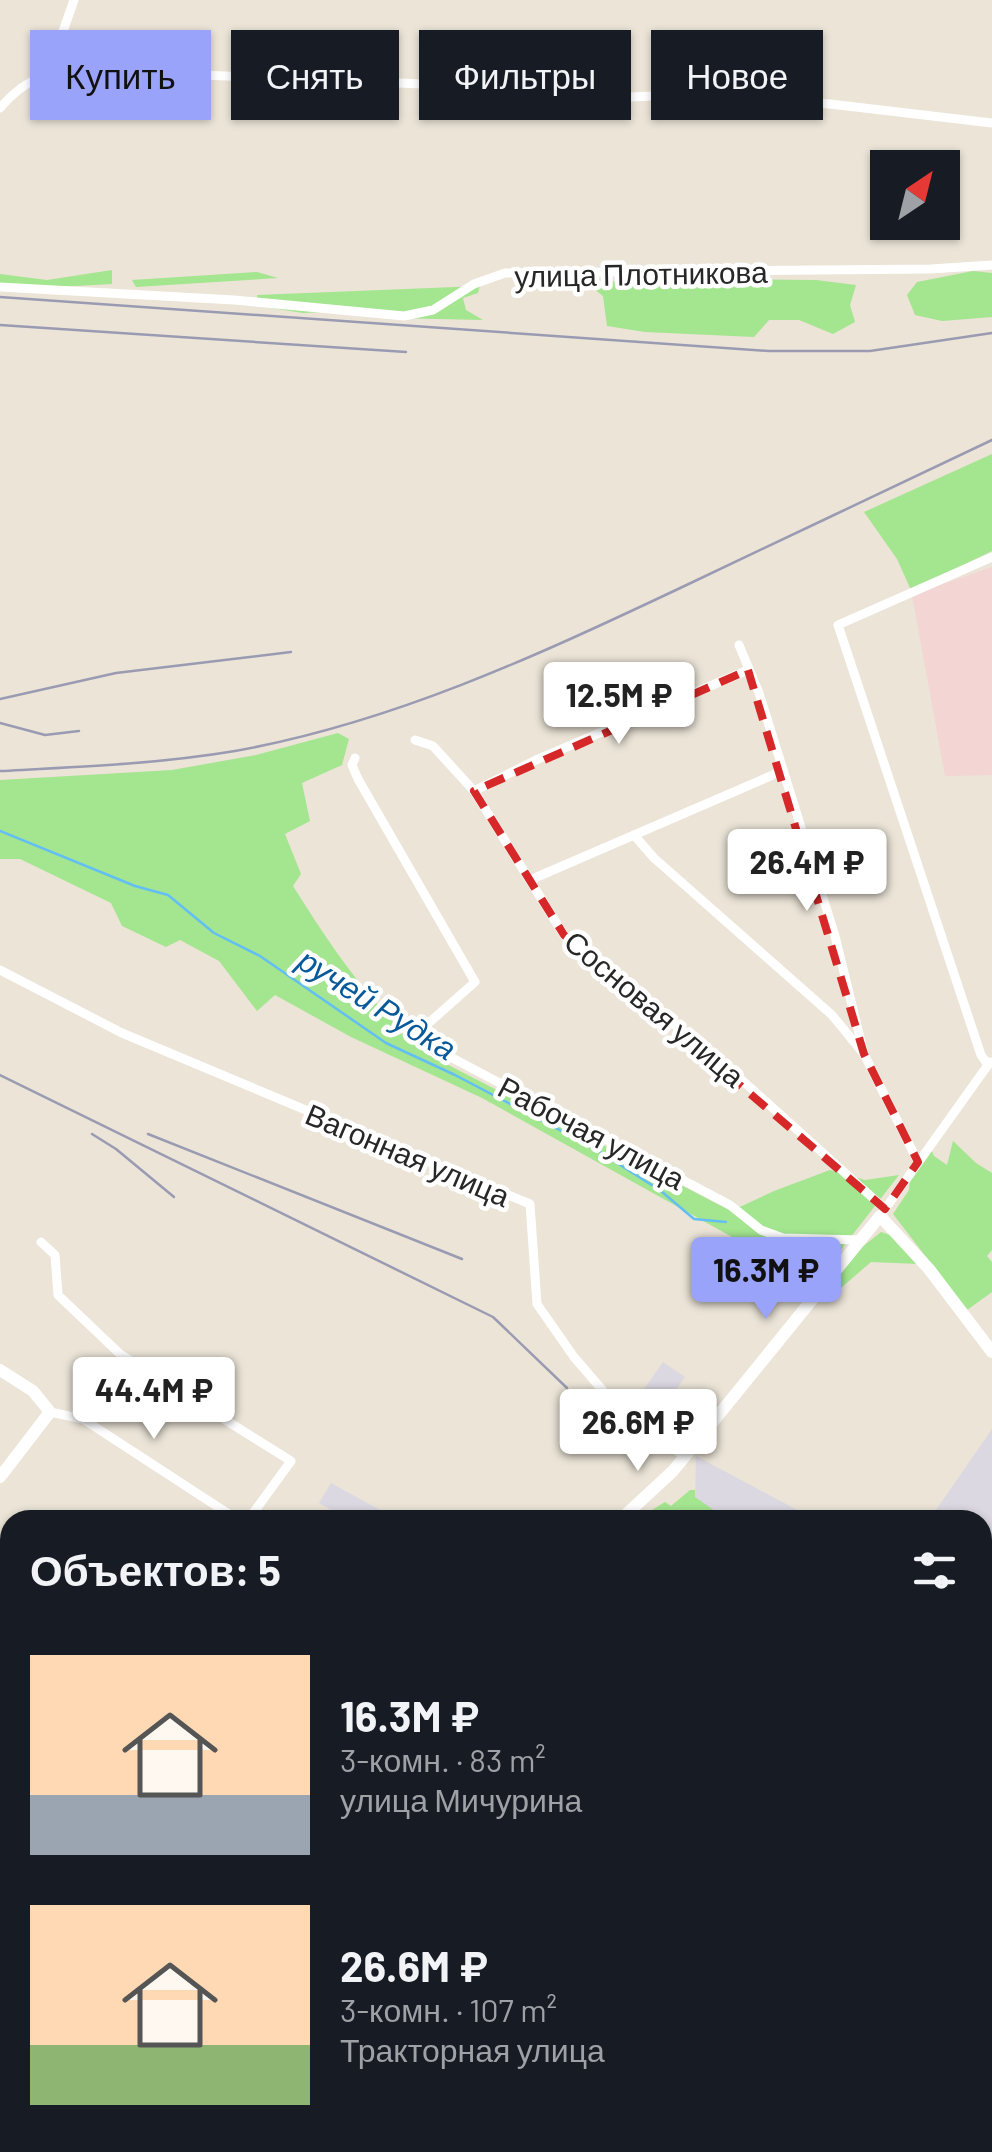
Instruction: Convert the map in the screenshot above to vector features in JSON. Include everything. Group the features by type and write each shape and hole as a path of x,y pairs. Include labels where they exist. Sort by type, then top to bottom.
{"main road":[{"path":"630,1510 686,1456 882,1212 992,1352"},
{"path":"0,1370 33,1391 50,1412 0,1476"}],"street":[{"path":"64,30 74,0"},
{"path":"211,77 392,82 608,98 677,95 830,104 992,123"},
{"path":"0,108 30,82"},
{"name":"улица Плотникова","path":"0,286 234,300 404,316 433,310 474,284 505,273 992,265"},
{"path":"882,1212 990,1062 981,1054 838,625 992,557"},
{"path":"739,645 759,692 835,936 864,1054 918,1162"},
{"path":"474,792 536,760 748,670"},
{"name":"Сосновая улица","path":"415,740 433,746 474,792 564,935 732,1072 882,1212"},
{"name":"Рабочая улица","path":"355,758 352,765 358,779 476,982 422,1030 418,1038 424,1044 730,1205 761,1230 783,1238 859,1240"},
{"path":"530,880 782,772"},
{"path":"634,834 654,858 832,1015 864,1054"},
{"name":"Вагонная улица","path":"0,970 122,1033 530,1204 537,1304 574,1357 623,1414 686,1456"},
{"path":"42,1242 55,1254 58,1295 120,1354 291,1461 255,1510"},
{"path":"50,1412 83,1419 223,1510"}],"highlighted area":[{"path":"748,670 864,1054 918,1162 885,1209 564,935 474,791"}],"shaded area":[{"path":"992,567 992,775 945,776 912,595"},
{"path":"663,1362 685,1377 661,1411 640,1395"},
{"path":"992,1429 992,1510 936,1510"},
{"path":"696,1456 797,1510 677,1510 695,1497"},
{"path":"331,1483 380,1510 331,1510 319,1503"}],"green space":[{"path":"112,270 112,284 57,287 0,283 0,274 47,280"},
{"path":"973,271 992,273 992,317 942,321 915,315 907,295 917,282"},
{"path":"257,272 278,278 136,287 132,280"},
{"path":"816,280 856,285 850,305 855,322 833,334 799,320 769,320 754,337 645,332 607,326 603,296 594,289 603,282"},
{"path":"480,286 478,293 463,298 466,310 483,320 391,318 348,311 303,313 258,306 257,295"},
{"path":"992,454 992,551 911,590 897,559 864,512"},
{"path":"338,733 349,739 342,765 302,783 310,821 285,834 301,874 293,886 370,996 427,1054 731,1211 830,1170 865,1180 899,1175 815,1283 482,1098 351,1037 275,995 257,1011 219,961 180,940 166,947 122,926 111,903 20,859 0,859 0,780 172,770 256,755"},
{"path":"953,1141 992,1173 992,1250 987,1256 992,1262 992,1292 967,1310 893,1214 931,1149 947,1165"},
{"path":"881,1232 890,1235 918,1264 871,1262 835,1293 826,1288 861,1248"},
{"path":"695,1490 695,1497 714,1510 652,1510 665,1502 671,1506"}],"waterway":[{"name":"ручей Рудка","path":"0,831 135,886 168,895 214,933 260,956 386,1043 592,1147 661,1191 694,1219 726,1222"}],"railway":[{"path":"0,297 769,351 870,351 992,333"},
{"path":"0,325 406,352"},
{"path":"0,771 147,762 235,751 293,739 406,705 569,639 992,440"},
{"path":"0,699 116,673 291,652"},
{"path":"0,723 45,735 79,731"},
{"path":"0,1075 493,1317 567,1388"},
{"path":"92,1134 174,1197"},
{"path":"148,1134 462,1259"}]}
